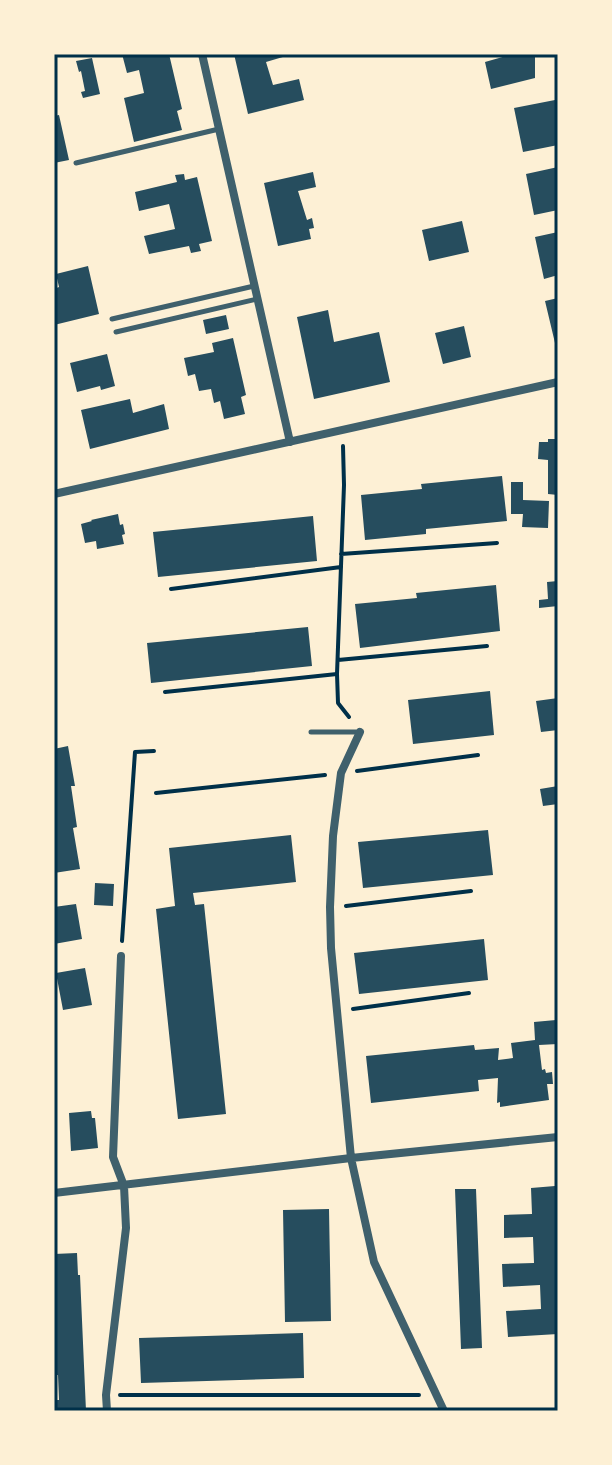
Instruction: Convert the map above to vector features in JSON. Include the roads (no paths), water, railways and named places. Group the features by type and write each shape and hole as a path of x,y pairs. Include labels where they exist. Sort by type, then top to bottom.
{"street":[{"path":"202,54 290,442"},
{"path":"54,494 558,382"},
{"path":"360,732 341,773 333,836 330,907 331,948 351,1158 374,1262 444,1411"},
{"path":"107,1411 106,1395 126,1228 124,1186 113,1157 121,956"},
{"path":"54,1193 558,1137"}],"lane":[{"path":"76,163 219,129"},
{"path":"112,319 254,286"},
{"path":"116,332 258,299"},
{"path":"311,732 360,732"}]}
